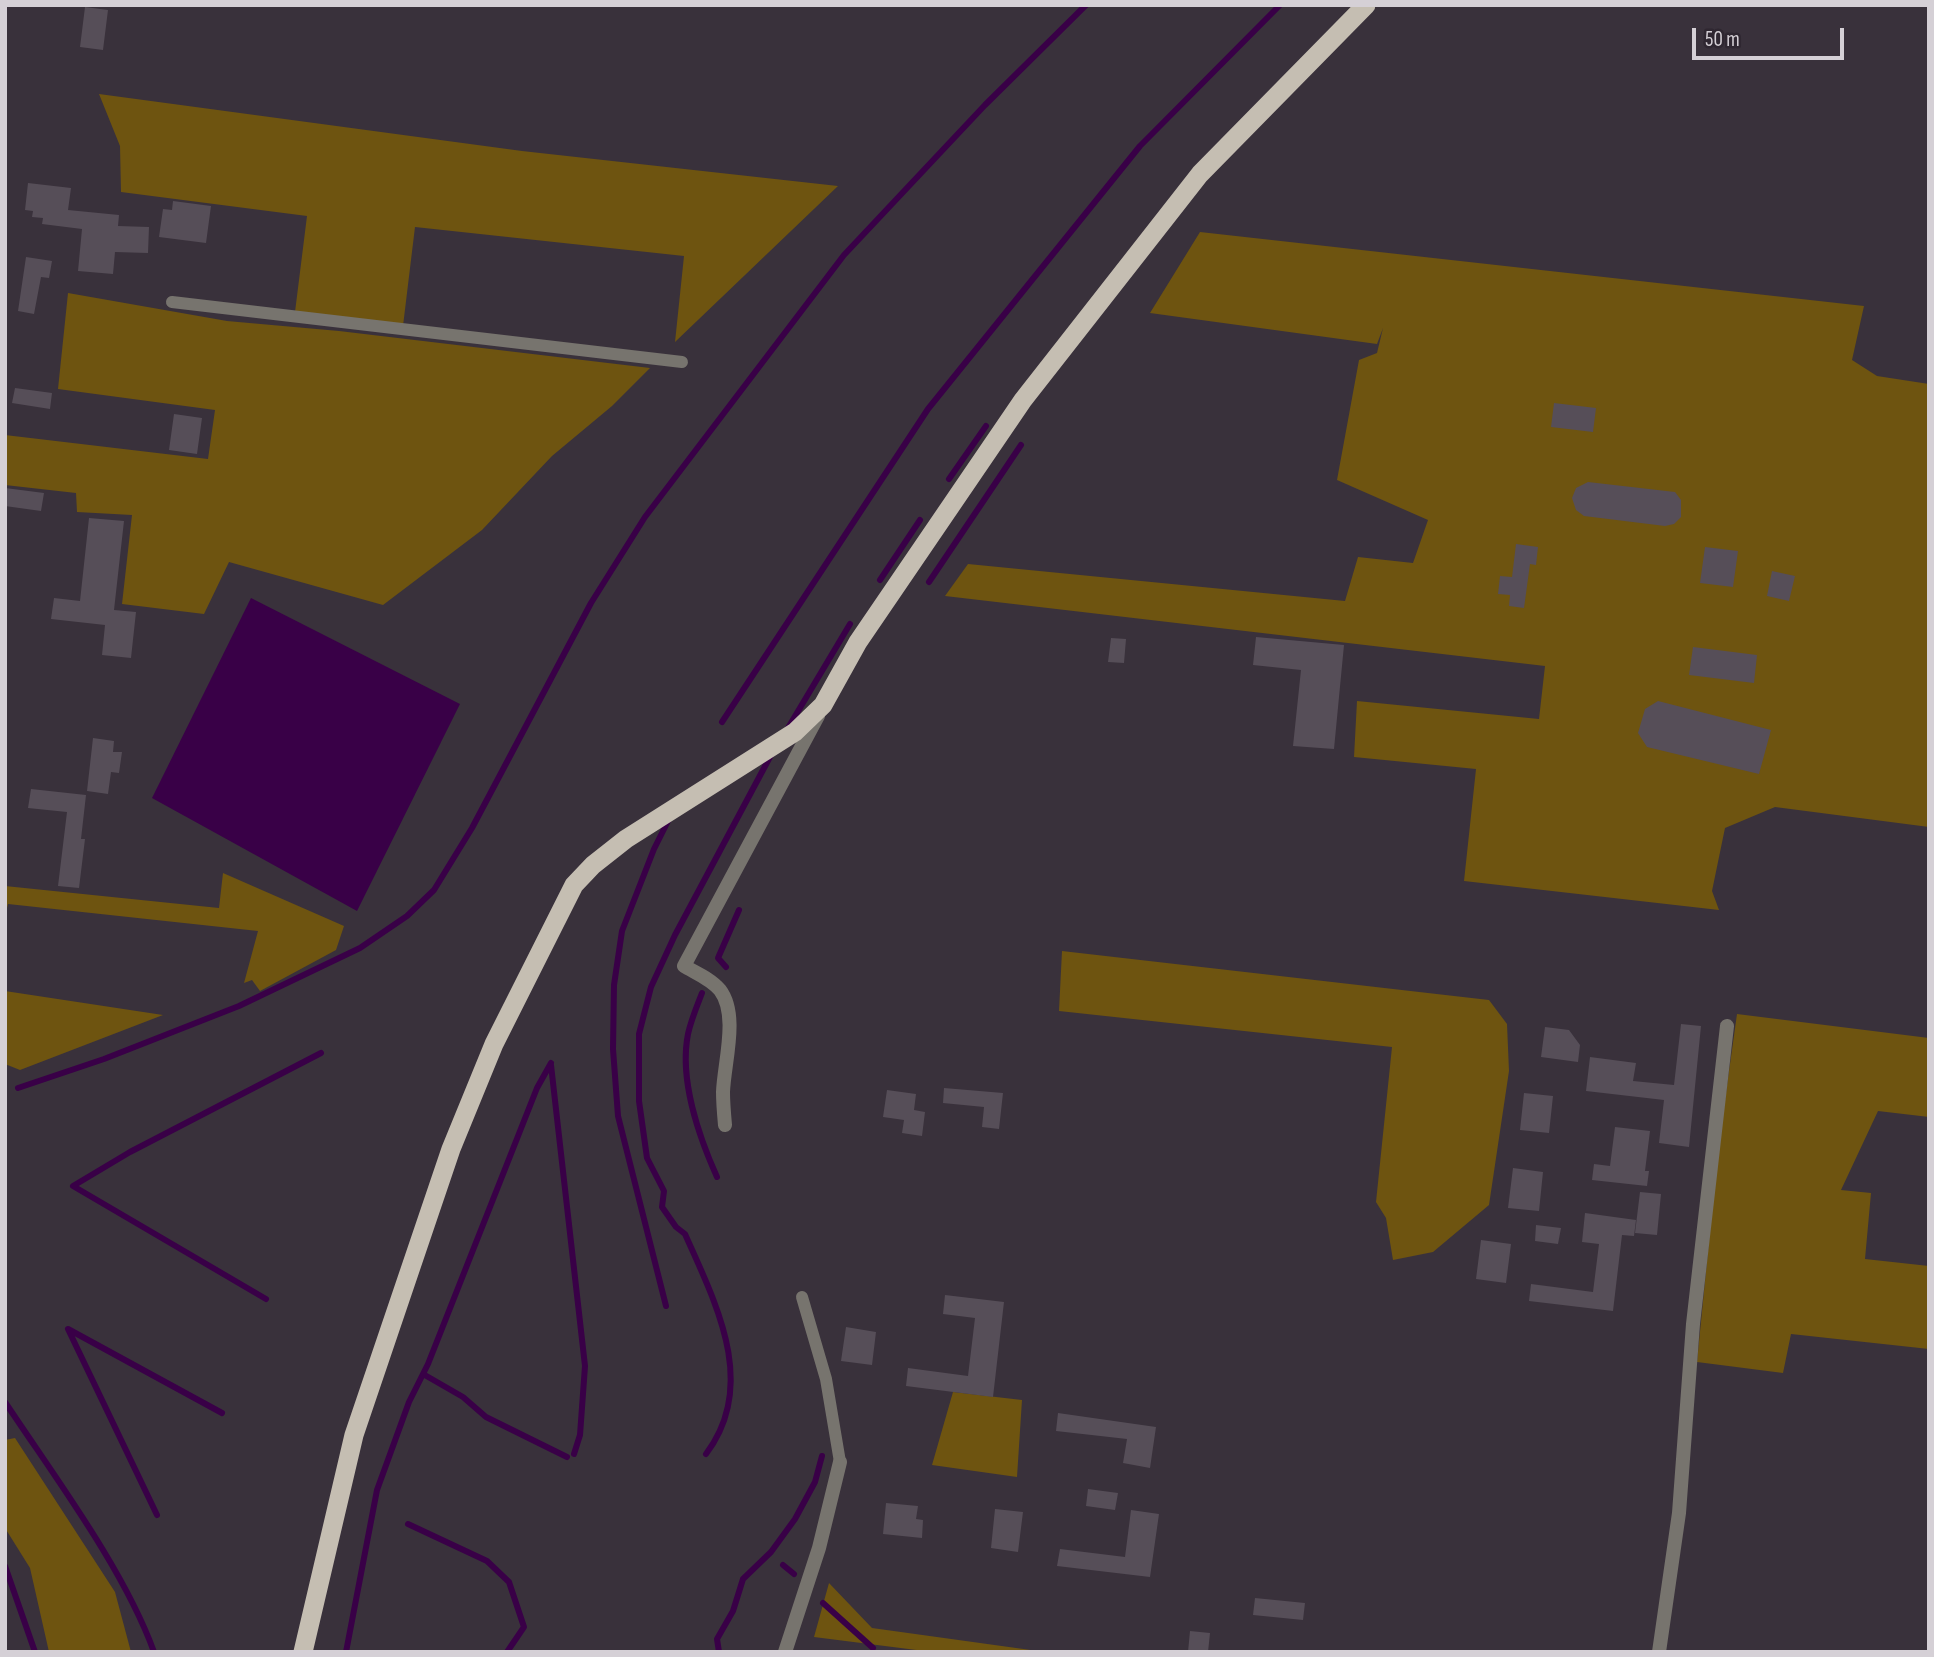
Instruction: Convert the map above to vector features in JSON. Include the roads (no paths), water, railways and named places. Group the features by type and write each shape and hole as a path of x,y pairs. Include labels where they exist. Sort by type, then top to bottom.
{"highway":[{"path":"303,1652 354,1435 379,1354 451,1149 494,1044 551,926 574,885 593,865 626,839 795,732 823,705 858,642 1032,390 1200,174 1366,5"}],"street":[{"path":"725,1125 723,1094 729,1023 727,1004 721,991 708,979 684,966 823,705"},
{"path":"1659,1652 1679,1513 1693,1325 1727,1027"},
{"path":"785,1652 812,1572 840,1462"}],"lane":[{"path":"172,302 682,362"},
{"path":"802,1297 826,1379 840,1462"}],"waterway":[{"path":"18,1088 104,1059 239,1006 360,948 407,916 434,890 472,828 591,603 645,517 844,255 985,105 1086,5"},
{"path":"722,722 928,409 1140,146 1280,5"},
{"path":"949,479 986,426"},
{"path":"929,582 1021,445"},
{"path":"880,580 920,520"},
{"path":"788,728 850,624"},
{"path":"706,1454 722,1427 729,1400 731,1372 727,1343 719,1315 685,1234 676,1227 662,1207 664,1191 647,1158 639,1101 639,1034 651,987 675,935 771,755"},
{"path":"666,1306 618,1116 613,1049 614,985 622,931 654,849 670,817"},
{"path":"726,967 718,958 739,910"},
{"path":"702,993 688,1034 686,1070 692,1107 717,1177"},
{"path":"266,1299 73,1186 130,1152 321,1053"},
{"path":"346,1652 377,1490 409,1402 428,1364 537,1088 551,1063"},
{"path":"551,1065 585,1366 580,1435 574,1454"},
{"path":"157,1515 68,1329 222,1413"},
{"path":"423,1374 463,1397 486,1417 567,1457"},
{"path":"5,1402 107,1556 141,1620 154,1652"},
{"path":"719,1652 717,1639 733,1611 743,1579 771,1552 795,1519 815,1482 822,1456"},
{"path":"408,1524 487,1561 509,1582 524,1627 507,1652"},
{"path":"783,1565 794,1574"},
{"path":"5,1566 35,1652"},
{"path":"823,1603 873,1648"}]}
